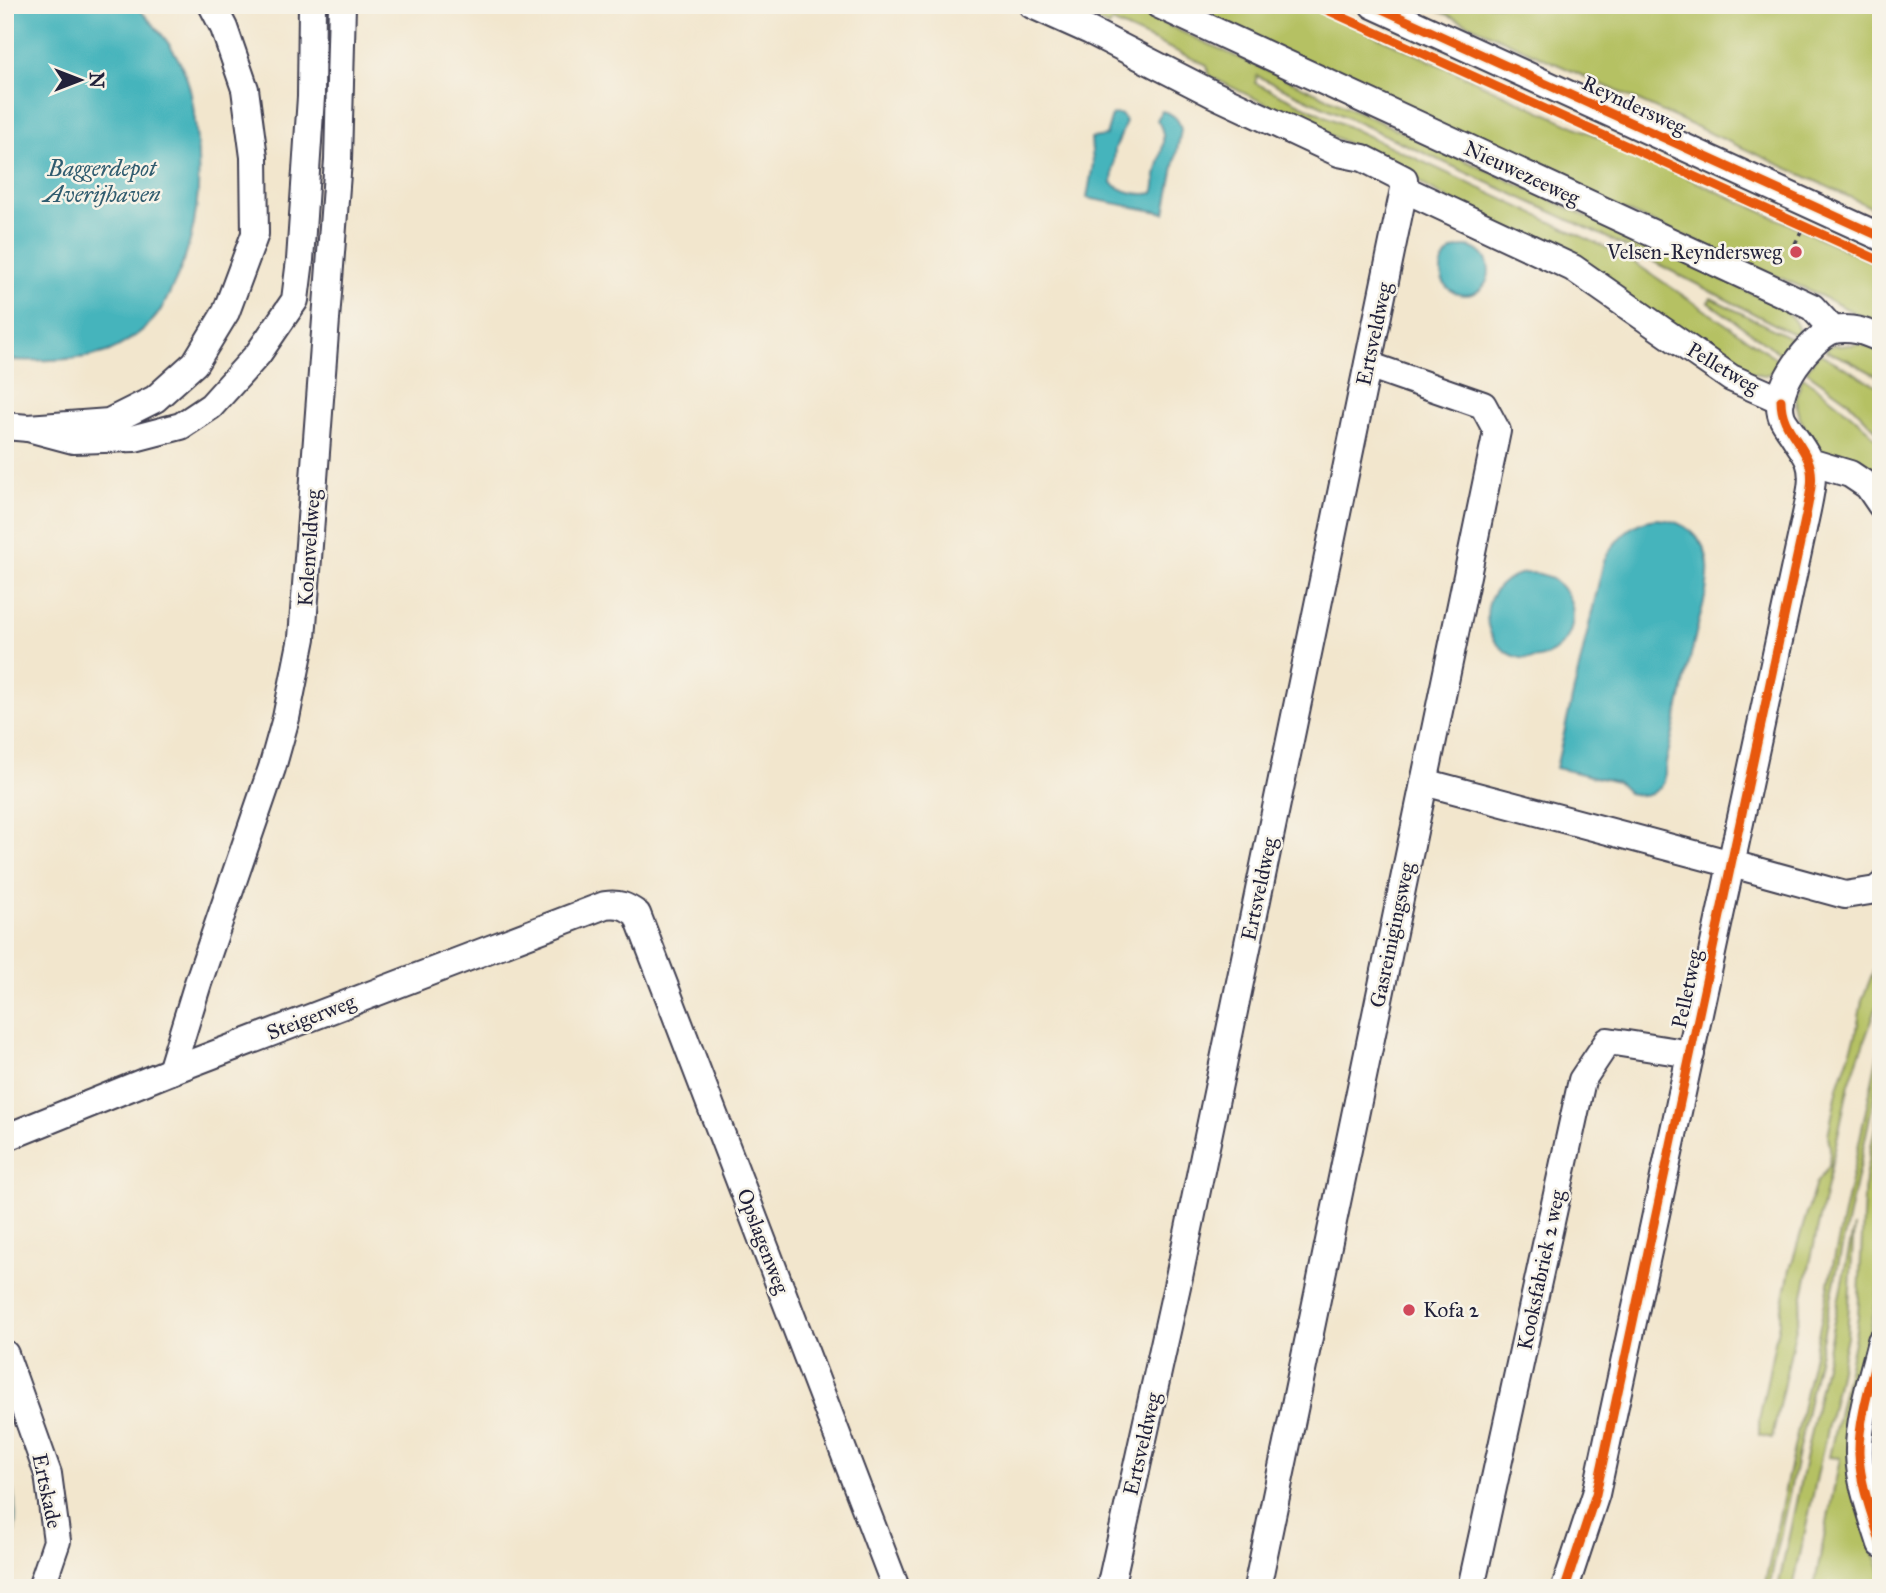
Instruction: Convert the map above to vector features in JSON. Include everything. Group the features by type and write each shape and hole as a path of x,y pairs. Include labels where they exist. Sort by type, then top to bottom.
{"street":[{"path":"17,427 109,422 155,399 195,363 226,312 255,234 254,157 245,89 212,5"},
{"path":"17,427 73,440 135,438 181,426 211,406 258,354 295,300 311,97 312,5"},
{"name":"Kolenveldweg","path":"171,1071 198,983 272,768 286,718 302,638 338,160 342,5"},
{"name":"Pelletweg","path":"1032,5 1339,153 1363,158 1404,179 1404,189 1573,268 1731,378 1780,400 1780,415 1810,462 1812,485 1808,510 1596,1494 1564,1588"},
{"name":"Nieuwezeeweg","path":"1158,5 1812,307 1833,330"},
{"name":"Reyndersweg","path":"1373,5 1881,237"},
{"name":"Ertsveldweg","path":"1110,1588 1180,1277 1404,189"},
{"path":"1780,400 1783,386 1795,367 1823,334 1845,328 1859,329 1881,339"},
{"name":"Gasreinigingsweg","path":"1257,1588 1497,431 1483,405 1368,365"},
{"path":"1810,462 1850,474 1868,486 1881,505"},
{"path":"1424,782 1845,895 1876,890 1881,886"},
{"name":"Steigerweg","path":"5,1138 171,1071 606,905 619,904"},
{"name":"Opslagenweg","path":"619,904 637,914 896,1588"},
{"name":"Kooksfabriek 2 weg","path":"1471,1588 1583,1080 1608,1041 1691,1054"},
{"path":"1881,1340 1860,1432 1859,1455 1864,1486 1881,1544"},
{"name":"Ertskade","path":"5,1354 48,1474 57,1541 41,1588"}],"path":[{"path":"1791,221 1815,232"},
{"path":"1795,244 1804,227"}],"green space":[{"path":"1059,5 1123,5 1777,305 1795,322 1799,337 1604,236 1257,76 1255,83 1626,257 1782,362 1777,373 1776,371 1765,375 1745,372 1422,184 1412,175 1209,76 1207,65 1112,22 1109,27"},
{"path":"1176,5 1308,5 1881,266 1881,326 1813,292 1596,198"},
{"path":"1426,5 1881,5 1881,212 1807,177"},
{"path":"1711,298 1799,342 1788,359 1708,302"},
{"path":"1837,344 1860,344 1881,350 1881,378 1826,351 1828,347"},
{"path":"1819,353 1881,388 1881,435 1848,401 1806,371"},
{"path":"1803,377 1846,411 1877,441 1882,458 1881,492 1816,450 1796,406 1799,383"},
{"path":"1881,952 1881,994 1849,1084 1772,1438 1759,1435 1759,1420 1790,1269 1816,1183 1829,1165 1828,1135 1838,1087 1856,1035 1862,1000"},
{"path":"1881,1040 1881,1065 1769,1588 1764,1588"},
{"path":"1881,1098 1881,1278 1849,1430 1857,1503 1881,1572 1881,1588 1819,1588 1814,1587 1840,1458 1829,1457 1858,1317 1865,1177"},
{"path":"1854,1226 1847,1336 1793,1588 1778,1588"}],"water":[{"name":"Baggerdepot Averijhaven","path":"5,5 135,5 169,45 187,80 198,151 198,189 189,245 175,282 158,314 134,337 105,353 62,360 5,360"},
{"path":"1162,111 1175,117 1181,130 1165,213 1087,198 1093,164 1091,138 1106,136 1112,115 1117,114 1122,115 1126,122 1115,149 1112,183 1132,192 1153,193 1163,140 1157,120"},
{"path":"1465,247 1482,254 1489,271 1482,288 1465,295 1448,288 1441,271 1448,254"},
{"path":"1657,519 1676,523 1698,538 1706,554 1708,581 1666,763 1664,782 1651,794 1644,796 1628,793 1617,782 1556,768 1604,560 1632,527"},
{"path":"1530,573 1554,580 1566,592 1573,616 1566,640 1554,652 1530,659 1506,652 1494,640 1487,616 1494,592 1506,580"},
{"path":"5,1466 13,1489 16,1514 13,1539 5,1562"}],"cycle path":[{"path":"1316,5 1881,261"},
{"path":"1373,5 1881,237"},
{"path":"1565,1588 1596,1494 1809,498 1812,478 1810,466 1787,425 1781,400"},
{"path":"1881,1341 1863,1412 1859,1441 1864,1488 1881,1544"}],"place":[{"name":"Velsen-Reyndersweg","path":"1796,252"},
{"name":"Kofa 2","path":"1409,1310"}]}
